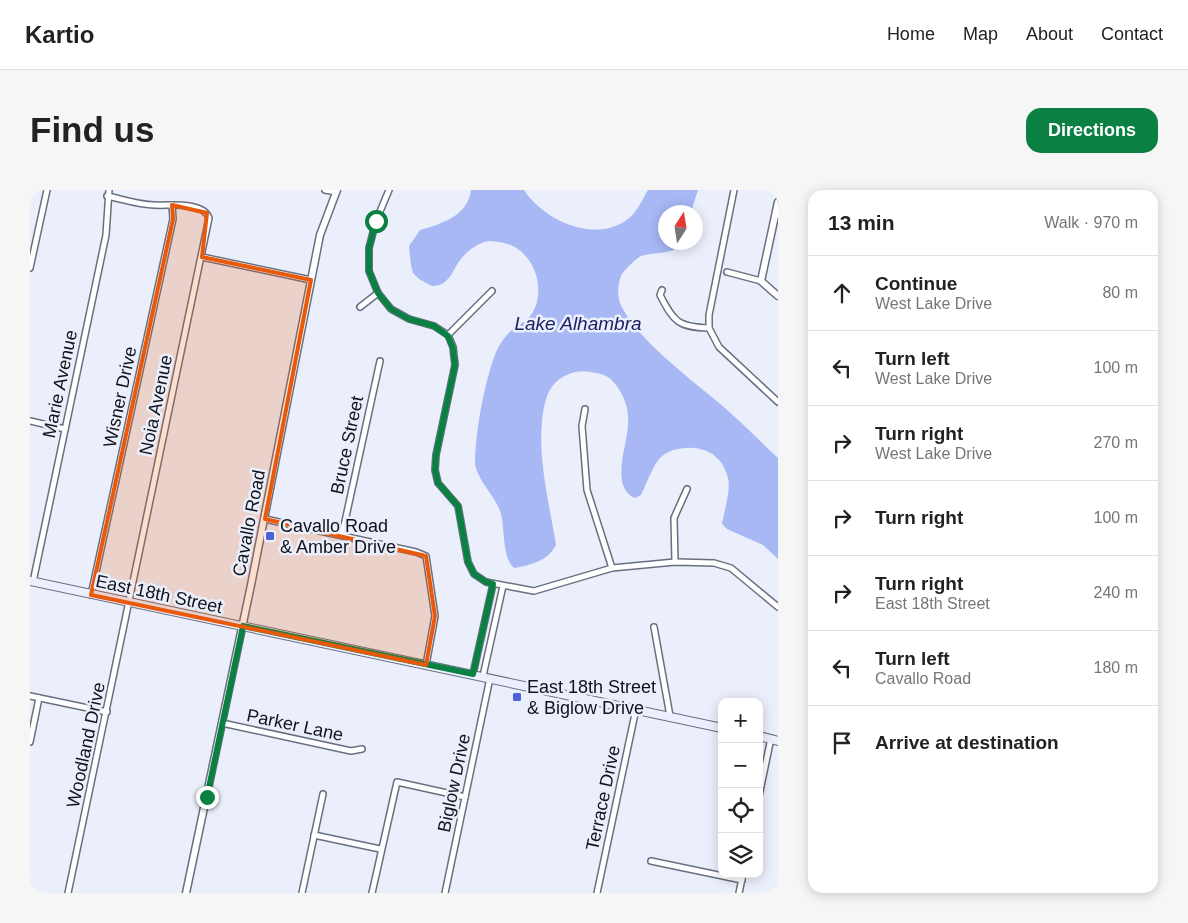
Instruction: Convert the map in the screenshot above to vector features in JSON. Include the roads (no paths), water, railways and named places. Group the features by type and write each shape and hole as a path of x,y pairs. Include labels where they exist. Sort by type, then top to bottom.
{"main road":[{"name":"East 18th Street","path":"31,582 718,727"}],"street":[{"path":"30,268 47,190"},
{"path":"325,190 337,191"},
{"path":"389,190 376,221 369,248 369,271 378,293 391,309 409,319 434,326 448,336 453,348 455,365 436,455 435,470 438,483 458,506 468,562 474,574 486,582 534,591 612,568 674,562 714,563 731,568 778,607"},
{"path":"734,190 709,315 709,328 719,346 778,402"},
{"name":"Cavallo Road","path":"186,893 265,519 320,235 337,191"},
{"path":"108,193 153,206 172,205"},
{"name":"Marie Avenue","path":"31,582 106,235 108,193"},
{"path":"762,281 778,202"},
{"name":"Noia Avenue","path":"129,603 209,218 203,210 172,205"},
{"name":"Wisner Drive","path":"90,595 173,219 172,205"},
{"path":"202,257 311,280"},
{"path":"727,272 762,281 778,296"},
{"path":"662,290 660,296 671,317 689,328 709,328"},
{"path":"448,336 492,291"},
{"path":"360,307 378,293"},
{"name":"Bruce Street","path":"342,535 380,362"},
{"path":"585,409 582,426 587,490 612,568"},
{"path":"30,421 65,429"},
{"path":"674,562 674,518 687,489"},
{"path":"265,519 416,552 426,556 435,616 426,665"},
{"path":"473,674 498,585"},
{"name":"Biglow Drive","path":"444,893 465,797 486,677 498,585"},
{"name":"Woodland Drive","path":"68,893 129,603"},
{"path":"654,627 670,716"},
{"path":"30,696 107,712"},
{"path":"30,742 39,698"},
{"name":"Terrace Drive","path":"597,893 636,709"},
{"name":"Parker Lane","path":"222,723 351,751 362,749"},
{"path":"761,788 775,740"},
{"path":"372,893 380,849 397,782 465,797"},
{"path":"302,893 323,794"},
{"path":"314,836 380,849"},
{"path":"651,861 718,873"},
{"path":"739,893 742,878"}],"water":[{"name":"Lake Alhambra","path":"471,190 524,190 544,211 557,219 572,226 586,229 601,229 615,226 628,219 637,209 648,190 698,190 693,205 658,205 658,250 674,250 644,255 633,262 621,276 618,290 619,300 628,317 652,345 725,408 778,458 778,559 763,545 727,529 722,524 729,483 724,467 711,453 697,448 688,448 666,454 655,465 641,495 635,498 627,492 621,475 628,424 625,403 618,388 610,379 601,374 582,371 566,375 554,384 547,397 543,412 541,436 543,468 556,545 544,559 533,564 514,568 507,557 501,514 495,500 481,480 475,460 482,404 492,363 505,337 514,328 527,320 534,310 538,299 536,275 531,264 515,247 493,241 481,243 470,250 461,259 450,277 438,285 432,286 419,279 413,273 411,265 409,246 420,230 452,218 465,206"}],"place":[{"name":"Cavallo Road & Amber Drive","path":"270,536"},
{"name":"East 18th Street & Biglow Drive","path":"517,697"}]}
